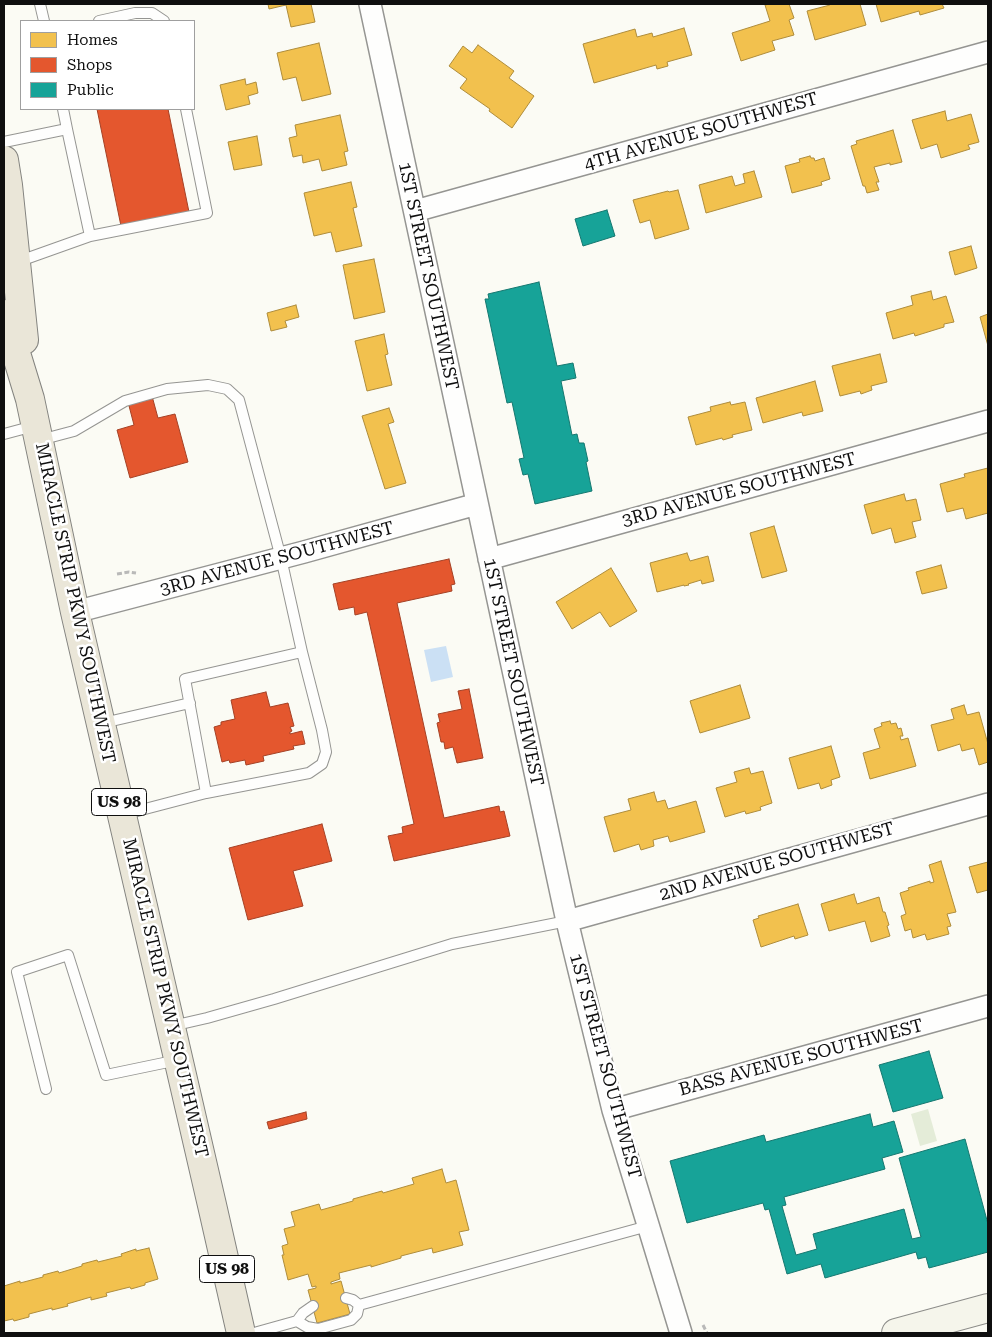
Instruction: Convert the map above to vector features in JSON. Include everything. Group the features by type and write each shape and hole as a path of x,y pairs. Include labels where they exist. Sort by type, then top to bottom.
{"highway":[{"name":"MIRACLE STRIP PKWY SOUTHWEST","path":"4,160 30,399"},
{"name":"MIRACLE STRIP PKWY SOUTHWEST","path":"4,314 30,399 75,612 241,1333"}],"main road":[{"path":"896,1333 988,1308"}],"street":[{"name":"1ST STREET SOUTHWEST","path":"370,4 567,921 613,1110 681,1333"},
{"name":"4TH AVENUE SOUTHWEST","path":"415,212 988,52"},
{"name":"3RD AVENUE SOUTHWEST","path":"489,559 988,421"},
{"name":"3RD AVENUE SOUTHWEST","path":"75,612 477,504"},
{"name":"2ND AVENUE SOUTHWEST","path":"567,921 988,804"},
{"name":"BASS AVENUE SOUTHWEST","path":"613,1110 988,1006"}],"lane":[{"path":"40,4 44,20"},
{"path":"104,20 135,13 152,13 162,20"},
{"path":"63,110 90,236"},
{"path":"16,262 90,236 207,213 186,110"},
{"path":"4,142 67,129"},
{"path":"4,434 74,431 124,401 167,388 208,385 227,389 239,400 281,558 326,752 322,764 309,773 206,793 122,815"},
{"path":"206,793 185,679 302,652"},
{"path":"101,724 190,703"},
{"path":"171,1026 274,999 452,944 567,921"},
{"path":"46,1089 17,972 68,955 106,1075 179,1060"},
{"path":"359,1306 648,1226"},
{"path":"346,1298 353,1300 359,1306"},
{"path":"254,1333 297,1321 303,1313 313,1306"},
{"path":"297,1321 307,1327 318,1329 351,1320 357,1314 359,1306"}],"green space":[{"path":"928,1109 937,1141 920,1146 911,1114"}],"water":[{"path":"446,646 453,677 431,682 424,650"}],"building: Homes":[{"path":"268,4 311,4 315,22 291,27 286,5 269,9"},
{"path":"789,4 794,18 789,20 794,35 772,41 775,50 741,61 732,33 770,21 765,5"},
{"path":"829,4 860,4 866,25 815,40 807,11"},
{"path":"876,4 942,4 944,8 920,15 919,11 881,22"},
{"path":"684,28 692,55 667,62 668,66 657,69 656,65 594,83 583,44 635,29 637,37 652,33 653,37"},
{"path":"319,43 331,94 302,101 296,77 283,80 277,53"},
{"path":"478,45 514,71 509,78 534,96 512,128 489,111 490,109 460,88 467,79 449,66 463,46 472,53"},
{"path":"245,79 246,85 256,82 258,93 248,96 250,104 226,110 220,85"},
{"path":"945,111 947,121 971,114 979,142 968,145 970,149 941,158 937,144 921,149 912,120"},
{"path":"340,115 348,151 344,152 347,165 322,171 319,159 303,163 302,155 293,157 289,138 297,136 295,125"},
{"path":"893,130 902,162 874,167 879,182 876,182 879,190 867,193 865,186 863,186 851,146 857,144 856,141"},
{"path":"257,136 262,165 234,170 228,142"},
{"path":"810,156 815,161 824,158 830,179 821,182 822,185 792,193 785,166 800,162 799,159"},
{"path":"754,171 762,197 706,213 699,185 732,176 735,186 745,183 743,174"},
{"path":"351,182 357,207 353,208 362,246 336,252 331,232 314,236 304,193"},
{"path":"678,190 689,229 655,239 650,220 640,223 633,200"},
{"path":"971,246 977,268 955,275 949,252"},
{"path":"374,259 385,312 354,319 343,265"},
{"path":"931,291 933,300 946,296 954,322 915,336 914,333 893,339 886,313 913,305 911,296"},
{"path":"296,305 299,317 285,321 287,327 271,331 267,313"},
{"path":"988,314 988,346 980,317"},
{"path":"384,334 388,354 385,355 392,385 367,391 355,341"},
{"path":"880,354 887,382 871,386 872,390 861,394 860,391 840,396 832,366"},
{"path":"815,381 823,411 803,416 802,412 763,423 756,398"},
{"path":"730,402 731,405 745,402 752,430 732,435 733,437 723,440 722,438 696,445 688,417 711,411 710,407"},
{"path":"389,408 394,422 388,424 406,483 385,489 362,416"},
{"path":"988,468 988,513 966,519 963,508 947,512 940,484 965,477 964,474"},
{"path":"904,494 906,501 916,499 921,520 912,522 916,537 895,543 891,528 872,534 864,505"},
{"path":"774,526 787,571 762,578 750,533"},
{"path":"687,553 690,561 708,556 714,581 702,584 701,580 689,585 657,592 650,563"},
{"path":"941,565 947,588 922,594 916,572"},
{"path":"611,568 637,611 610,627 600,612 572,629 556,602"},
{"path":"740,685 750,718 700,733 690,701"},
{"path":"964,705 967,715 979,712 988,744 988,762 979,765 974,748 962,751 960,744 938,751 931,725 954,719 951,709"},
{"path":"890,721 891,724 896,723 898,729 901,728 903,736 900,736 901,740 908,738 916,766 870,779 863,753 880,748 874,729 882,726 881,723"},
{"path":"831,746 840,777 831,780 832,785 821,789 819,783 798,789 789,758"},
{"path":"749,768 751,774 763,771 772,803 760,807 761,810 746,814 745,811 725,817 716,788 737,782 734,772"},
{"path":"654,792 657,802 665,800 668,809 696,801 705,832 670,842 668,836 653,840 654,846 641,850 639,844 614,852 604,817 631,810 628,799"},
{"path":"941,861 956,912 947,914 951,926 947,927 949,934 927,940 925,934 913,938 911,929 905,931 901,916 906,914 900,893 909,890 908,888 930,881 930,883 934,882 929,865"},
{"path":"988,862 988,890 977,893 969,867"},
{"path":"854,894 857,904 879,897 889,925 887,926 890,936 871,942 865,921 829,931 821,904"},
{"path":"798,904 808,935 795,939 794,936 761,947 753,920 759,918 758,916"},
{"path":"442,1169 446,1183 456,1180 469,1230 459,1232 463,1245 433,1253 432,1248 401,1256 401,1258 371,1267 371,1265 339,1273 340,1279 331,1282 331,1284 341,1281 350,1314 317,1323 308,1290 316,1288 316,1286 312,1287 308,1274 288,1280 282,1255 284,1255 282,1246 288,1244 284,1229 295,1226 291,1212 319,1204 321,1210 382,1191 383,1193 414,1184 412,1178"},
{"path":"149,1248 158,1279 131,1289 130,1287 106,1293 107,1296 91,1300 91,1297 67,1304 68,1306 29,1314 29,1317 14,1321 13,1319 4,1321 4,1286 43,1277 43,1275 58,1271 59,1273 97,1260 98,1262 122,1256 121,1254 136,1249 136,1251"}],"building: Shops":[{"path":"97,110 168,110 189,212 121,226"},
{"path":"152,396 158,418 175,414 188,462 130,478 117,430 134,425 128,402"},
{"path":"449,559 455,584 451,585 452,591 397,603 444,818 499,806 500,812 504,811 510,836 394,861 388,836 403,833 402,827 414,824 367,612 355,615 354,607 339,610 333,584"},
{"path":"469,689 483,758 457,763 453,747 445,749 444,742 441,742 437,723 440,722 438,714 462,709 458,691"},
{"path":"266,692 270,707 288,703 294,726 290,727 292,731 290,734 302,731 305,744 293,746 294,749 263,756 264,761 246,765 245,760 230,763 229,760 222,762 214,727 221,725 221,722 235,719 231,700"},
{"path":"322,824 332,861 293,871 303,906 248,920 229,848"},
{"path":"306,1112 307,1119 269,1129 267,1122"}],"building: Public":[{"path":"607,210 615,236 583,246 575,219"},
{"path":"539,282 557,366 573,363 576,378 561,381 572,435 577,434 579,443 584,443 592,491 535,504 528,474 523,475 519,459 524,458 512,402 507,403 485,299 489,299 488,294"},
{"path":"929,1051 943,1098 893,1112 879,1065"},
{"path":"870,1114 873,1127 894,1121 903,1152 882,1158 885,1169 784,1197 786,1205 782,1206 796,1255 817,1249 813,1234 904,1209 912,1239 921,1237 899,1158 965,1139 988,1224 988,1252 929,1268 926,1257 918,1259 916,1252 825,1278 821,1264 787,1274 769,1209 765,1210 763,1203 687,1223 670,1161 764,1135 766,1142"}]}
